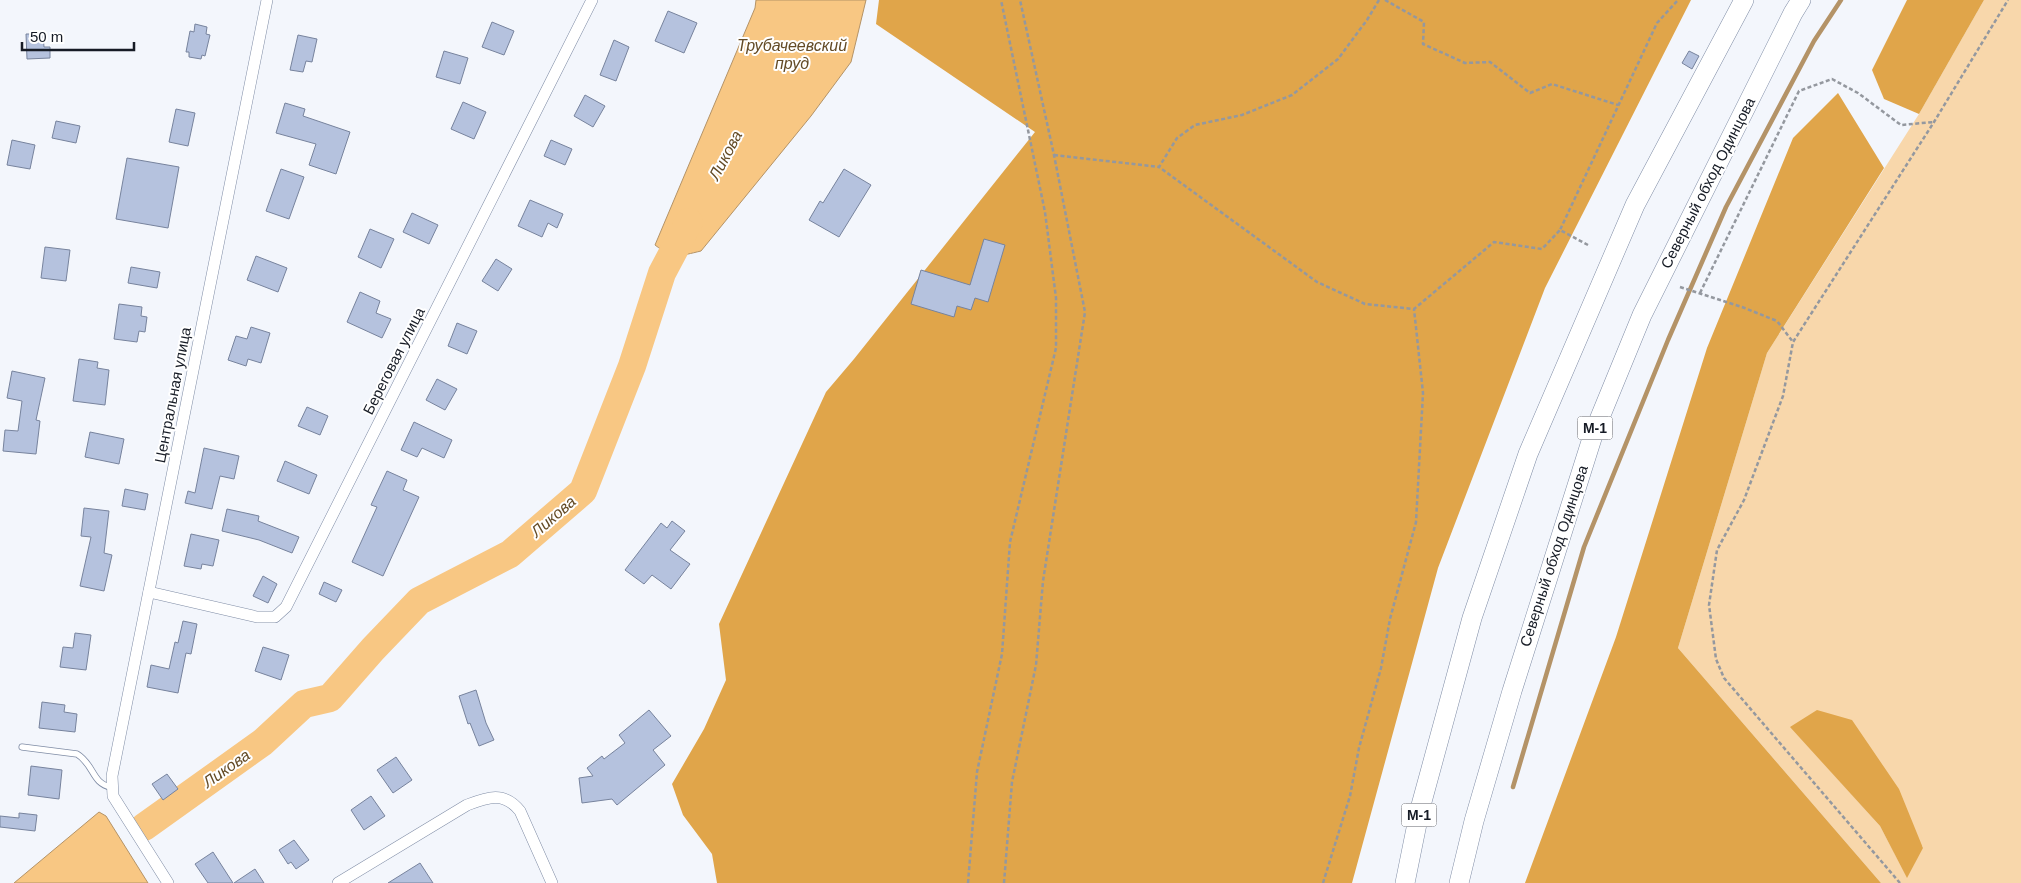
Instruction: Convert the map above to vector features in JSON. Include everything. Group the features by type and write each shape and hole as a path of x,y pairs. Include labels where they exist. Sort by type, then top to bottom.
{"highway":[{"name":"М-1","path":"1405,883 1420,809 1472,618 1528,454 1635,205 1744,0"},
{"name":"Северный обход Одинцова","path":"1459,883 1474,821 1512,691 1594,432 1642,315 1801,0"}],"street":[{"name":"Центральная улица","path":"112,792 112,776 268,0"},
{"name":"Береговая улица","path":"149,592 257,617 275,617 286,607 592,0"},
{"path":"112,792 168,883"},
{"path":"338,883 467,805 486,798 501,798 513,802 520,811 552,883"}],"lane":[{"path":"22,747 77,754 89,764 98,782 112,792"}],"path":[{"path":"968,883 977,772 1002,654 1010,542 1056,348 1056,298 1045,212 1001,0"},
{"path":"1004,883 1012,782 1036,665 1043,581 1085,312 1054,155 1020,0"},
{"path":"1159,167 1176,138 1195,125 1242,116 1292,95 1338,59 1367,20 1379,0"},
{"path":"1385,0 1424,22 1423,44 1466,63 1490,62 1530,93 1552,84 1618,105"},
{"path":"1054,155 1159,167 1317,282 1365,304 1414,309 1494,242 1542,249 1560,230 1657,23 1678,0"},
{"path":"1900,883 1724,678 1716,659 1709,605 1717,550 1744,500 1783,396 1794,342 1934,122 2008,0"},
{"path":"1700,293 1799,91 1832,79 1858,93 1901,125 1934,122"},
{"path":"1560,230 1588,245"},
{"path":"1680,287 1742,307 1777,321 1794,342"},
{"path":"1323,883 1350,796 1359,748 1381,668 1390,619 1416,522 1423,393 1414,309"}],"shaded area":[{"path":"879,0 1691,0 1545,288 1438,568 1352,883 717,883 712,854 683,815 672,784 704,729 726,680 719,624 826,392 1035,132 876,24"},
{"path":"1907,0 1984,0 1919,114 1884,99 1872,70"},
{"path":"1984,0 2021,0 2021,883 1881,883 1678,648 1767,353 1919,114","holes":["1791,727 1923,847 1907,877 1880,826"]},
{"path":"1838,93 1884,168 1767,353 1678,648 1881,883 1525,883 1616,637 1707,348 1793,138"},
{"path":"1817,710 1852,720 1899,789 1923,848 1907,878 1880,826 1790,727"}],"water":[{"name":"Трубачеевский пруд","path":"756,0 866,0 851,62 811,116 701,251 682,255 667,253 655,245 755,8"},
{"path":"99,812 106,816 148,883 14,883"}],"building":[{"path":"668,11 697,23 684,53 655,41"},
{"path":"492,22 514,31 504,55 482,47"},
{"path":"195,24 207,27 206,34 210,35 205,56 202,55 201,59 189,57 189,52 186,52 190,31 194,32"},
{"path":"26,34 43,34 44,47 50,47 50,58 27,59"},
{"path":"298,35 317,39 312,62 306,61 303,72 290,70"},
{"path":"614,40 629,47 616,81 600,75"},
{"path":"444,51 468,58 460,84 436,77"},
{"path":"1689,51 1699,56 1692,69 1682,63"},
{"path":"585,95 605,106 593,127 574,116"},
{"path":"463,102 486,112 474,139 451,129"},
{"path":"285,103 305,109 303,116 350,132 336,174 309,165 316,144 276,133"},
{"path":"176,109 195,113 188,146 169,142"},
{"path":"56,121 80,126 76,143 52,138"},
{"path":"12,140 35,145 30,169 7,165"},
{"path":"551,140 572,149 565,165 544,156"},
{"path":"127,158 179,167 168,228 116,219"},
{"path":"281,169 304,177 289,219 266,211"},
{"path":"844,169 871,185 839,237 809,220 820,201 823,203"},
{"path":"530,200 563,214 557,228 548,223 542,237 518,226"},
{"path":"412,213 438,225 429,244 403,232"},
{"path":"370,229 394,239 381,268 358,257"},
{"path":"984,239 1005,245 988,302 975,298 971,310 957,306 954,317 911,304 921,270 970,285"},
{"path":"45,247 70,250 66,281 41,278"},
{"path":"256,256 287,268 278,292 247,280"},
{"path":"496,259 512,269 498,291 482,281"},
{"path":"131,267 160,272 157,288 128,283"},
{"path":"360,292 380,301 376,313 391,319 382,338 347,322"},
{"path":"119,304 142,307 141,316 147,317 145,332 139,331 137,342 114,339"},
{"path":"457,323 477,331 467,354 448,346"},
{"path":"251,327 270,333 261,363 248,359 246,366 228,360 236,336 247,339"},
{"path":"79,359 98,362 97,368 109,370 105,405 73,401"},
{"path":"12,371 45,378 36,420 40,421 36,454 3,451 5,430 18,431 22,401 7,398"},
{"path":"437,379 457,389 445,410 426,400"},
{"path":"307,407 328,416 320,435 298,426"},
{"path":"414,422 452,440 444,458 422,448 417,457 401,450"},
{"path":"90,432 124,439 119,464 85,457"},
{"path":"204,448 239,456 234,479 220,476 212,509 185,503 188,491 195,493"},
{"path":"285,461 317,475 309,494 277,481"},
{"path":"387,471 407,480 403,490 419,497 383,576 352,562 377,507 371,505"},
{"path":"125,489 148,494 145,510 122,506"},
{"path":"84,508 109,511 104,553 112,555 104,591 80,586 91,537 81,536"},
{"path":"227,509 259,516 258,521 299,537 292,553 259,540 222,531"},
{"path":"672,521 685,531 670,550 690,564 671,589 652,575 644,584 625,570 661,523 667,528"},
{"path":"191,534 219,540 213,566 202,564 201,569 184,566"},
{"path":"263,576 277,584 268,603 253,596"},
{"path":"324,582 342,590 336,602 319,594"},
{"path":"183,621 197,624 191,654 186,653 178,693 147,687 151,665 169,669 175,642 178,643"},
{"path":"75,633 91,635 86,670 60,667 63,647 73,648"},
{"path":"263,647 289,655 281,680 255,671"},
{"path":"476,690 486,723 494,740 479,746 470,723 468,724 459,696"},
{"path":"42,702 65,705 64,712 77,714 75,732 39,728"},
{"path":"649,710 671,736 653,750 665,765 617,805 612,799 582,803 579,778 593,776 587,768 602,756 604,759 625,743 619,735"},
{"path":"396,757 412,780 393,793 377,770"},
{"path":"31,766 62,770 59,799 28,795"},
{"path":"167,774 178,789 163,800 152,784"},
{"path":"371,796 385,816 364,830 351,810"},
{"path":"19,813 37,815 35,831 0,827 0,816 19,818"},
{"path":"294,840 309,860 296,869 291,862 288,864 279,850"},
{"path":"213,852 233,883 208,883 195,864"},
{"path":"420,863 433,883 388,883"},
{"path":"255,869 264,883 234,883"}],"waterway":[{"path":"1513,787 1584,547 1668,340 1726,207 1814,41 1841,0"},
{"name":"Ликова","path":"144,827 263,742 304,704 330,698 419,601 510,554 583,491 632,366 662,273 689,222"}]}
